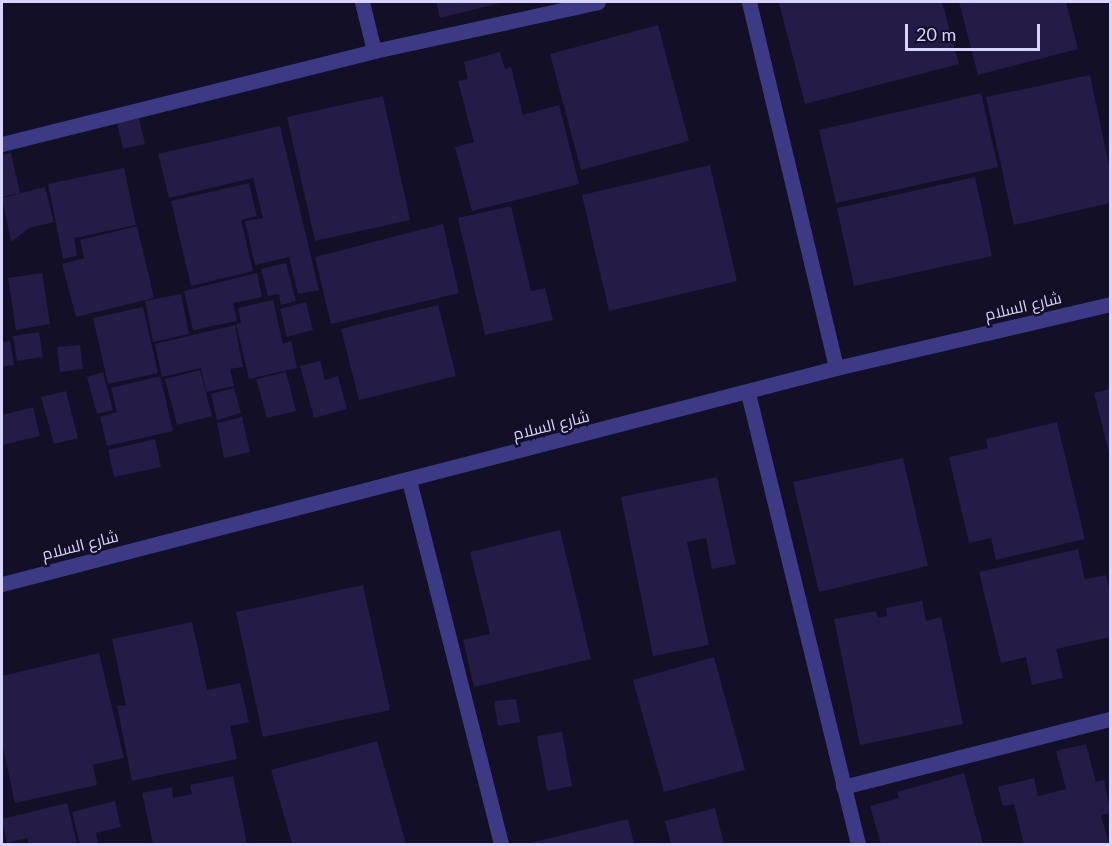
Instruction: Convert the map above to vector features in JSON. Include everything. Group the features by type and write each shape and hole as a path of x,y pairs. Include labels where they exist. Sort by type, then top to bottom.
{"street":[{"path":"362,2 374,51"},
{"path":"2,144 374,51 598,2"},
{"path":"749,2 836,368"},
{"name":"شارع السلام","path":"2,584 748,393 836,368 1110,304"},
{"path":"748,393 858,844"},
{"path":"409,480 501,844"},
{"path":"843,787 1110,719"}],"building":[{"path":"436,2 504,2 440,18"},
{"path":"942,2 959,64 805,104 779,3"},
{"path":"959,2 1066,2 1078,49 978,75"},
{"path":"658,25 689,141 581,170 550,54"},
{"path":"500,52 505,69 511,67 523,115 559,105 579,184 472,211 455,147 474,142 458,81 468,79 464,62"},
{"path":"1090,75 1110,170 1110,203 1014,225 986,97"},
{"path":"981,93 998,167 836,203 819,130"},
{"path":"383,96 410,220 315,241 287,117"},
{"path":"139,118 145,144 123,149 117,123"},
{"path":"280,126 319,290 298,294 289,257 255,265 245,221 263,218 253,178 169,198 158,154"},
{"path":"11,153 20,193 2,197 2,155"},
{"path":"710,165 737,281 609,311 582,195"},
{"path":"124,168 136,225 74,238 77,256 63,259 48,184"},
{"path":"975,177 992,256 854,286 837,208"},
{"path":"249,183 257,216 241,220 253,271 191,286 171,201"},
{"path":"45,187 54,222 29,228 11,242 2,198"},
{"path":"511,206 531,291 545,288 553,320 485,335 458,218"},
{"path":"443,224 459,293 331,324 315,257"},
{"path":"137,226 154,298 76,317 62,264 84,258 80,240"},
{"path":"286,263 296,301 281,305 279,294 268,296 261,269"},
{"path":"42,273 50,324 16,330 8,278"},
{"path":"257,273 262,297 233,303 237,321 193,330 184,291"},
{"path":"181,294 189,334 153,342 145,301"},
{"path":"273,300 283,344 291,341 297,368 249,379 236,324 241,323 238,308"},
{"path":"306,302 313,330 287,337 280,309"},
{"path":"438,305 456,376 359,400 341,329"},
{"path":"143,307 158,373 108,384 93,318"},
{"path":"235,325 243,367 230,369 234,386 206,392 201,368 162,377 155,344"},
{"path":"39,332 43,357 17,361 13,336"},
{"path":"10,341 14,365 2,367 2,342"},
{"path":"80,345 83,369 60,372 57,347"},
{"path":"320,361 325,380 338,376 347,409 314,418 300,366"},
{"path":"200,370 212,416 177,425 165,379"},
{"path":"103,372 113,410 97,414 87,377"},
{"path":"286,372 296,411 267,418 256,379"},
{"path":"160,376 173,431 107,446 100,417 117,412 111,388"},
{"path":"234,388 241,413 217,420 211,394"},
{"path":"1110,389 1110,457 1094,393"},
{"path":"66,391 78,438 54,444 41,397"},
{"path":"33,407 40,436 2,445 2,415"},
{"path":"242,417 250,452 224,458 217,423"},
{"path":"1057,422 1085,539 996,560 991,538 969,543 949,457 988,448 986,439"},
{"path":"155,439 161,467 114,477 108,450"},
{"path":"903,458 928,566 819,592 793,482"},
{"path":"717,477 736,564 712,569 706,538 687,542 709,645 653,656 621,497"},
{"path":"560,530 591,659 474,687 463,640 490,634 470,552"},
{"path":"1078,549 1085,579 1106,575 1110,594 1110,637 1056,649 1063,678 1032,685 1026,657 1001,663 979,572"},
{"path":"363,585 390,710 263,737 236,612"},
{"path":"922,601 926,621 941,617 963,724 860,745 834,619 876,611 878,618 887,616 886,608"},
{"path":"192,622 207,690 240,683 249,722 230,726 237,759 132,781 117,706 126,705 112,639"},
{"path":"99,653 124,758 93,765 97,785 15,803 2,743 2,676"},
{"path":"714,657 745,770 664,792 633,680"},
{"path":"516,699 520,722 498,726 494,701"},
{"path":"562,732 572,786 547,791 537,736"},
{"path":"377,741 406,844 292,844 271,770"},
{"path":"1086,744 1096,782 1104,780 1110,813 1101,815 1109,844 1024,844 1014,804 1003,806 998,787 1034,778 1038,796 1066,789 1056,751"},
{"path":"964,773 983,844 881,844 870,806 899,798 897,792"},
{"path":"233,776 247,844 153,844 142,793 172,787 173,798 192,794 190,785"},
{"path":"115,801 121,827 96,833 98,844 80,844 72,812"},
{"path":"67,803 77,844 29,844 27,838 7,843 2,819"},
{"path":"715,808 724,844 671,844 665,821"},
{"path":"628,819 634,844 530,844 530,843"}]}
